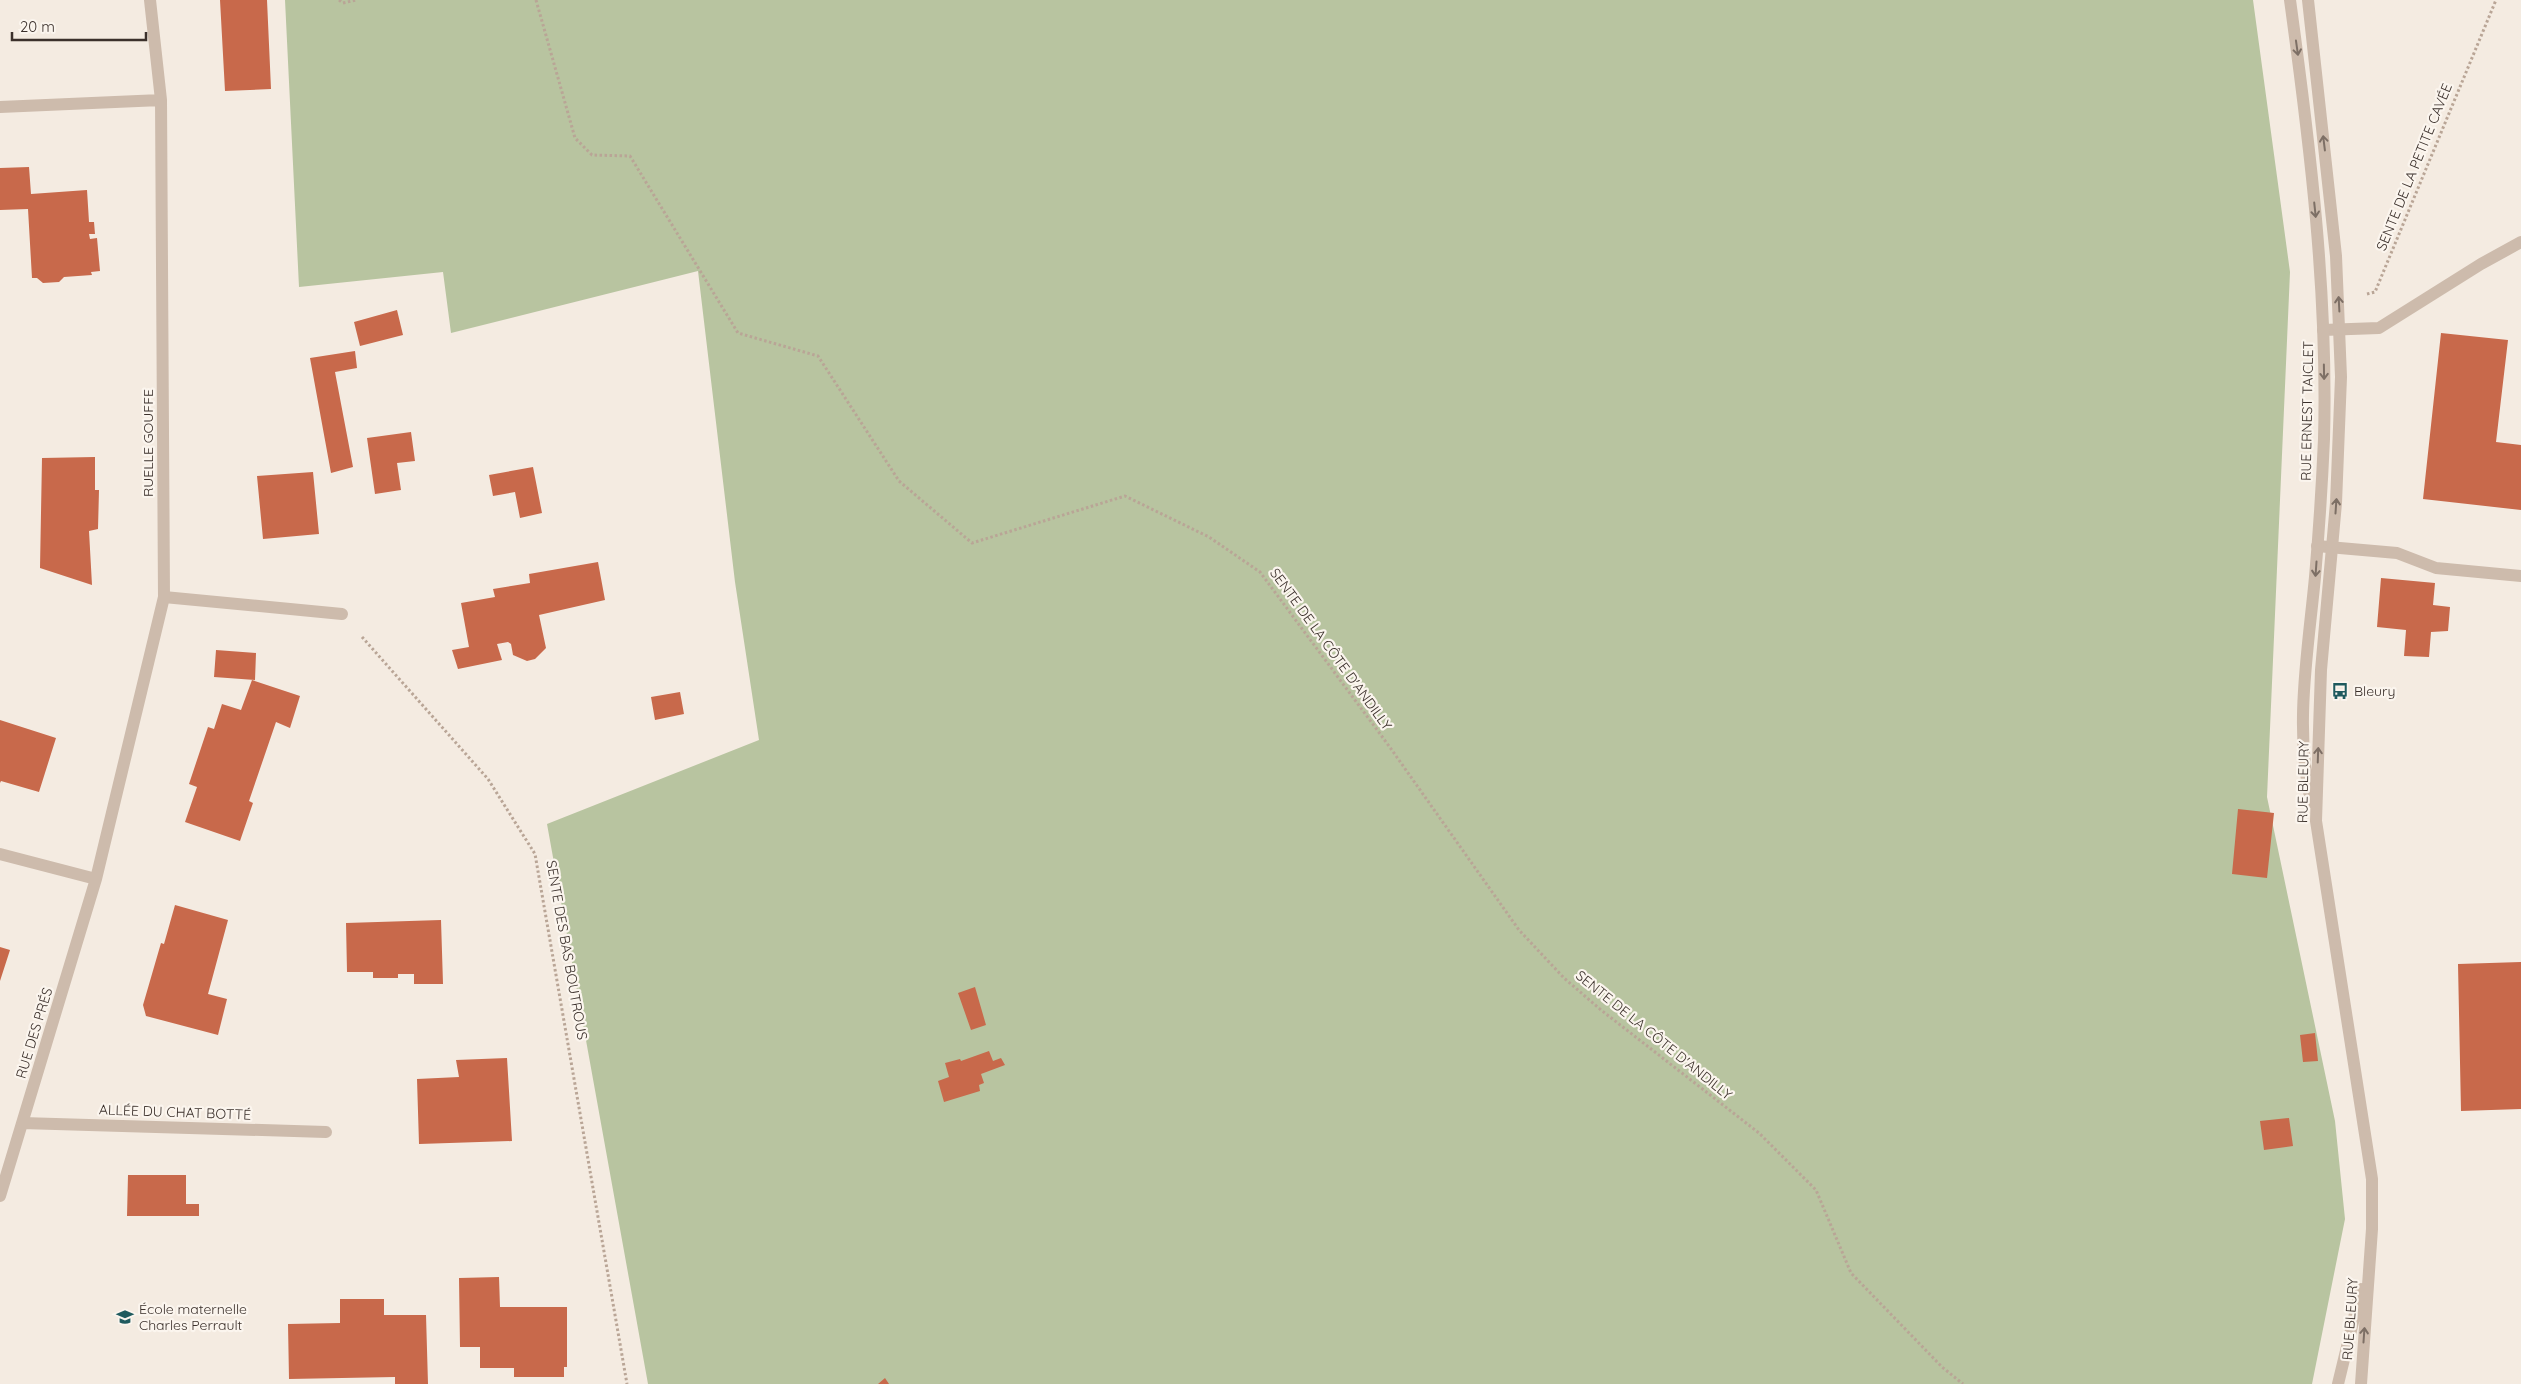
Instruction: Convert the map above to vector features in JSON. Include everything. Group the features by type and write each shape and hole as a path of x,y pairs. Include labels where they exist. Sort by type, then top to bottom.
{"street":[{"name":"RUELLE GOUFFE","path":"96,879 164,597 161,100 150,0"},
{"name":"RUE ERNEST TAICLET","path":"2290,0 2318,237 2323,330 2324,439 2304,699 2305,775 2316,822"},
{"path":"2308,0 2330,185 2340,330"},
{"path":"0,107 161,100"},
{"path":"2323,330 2379,328 2521,242"},
{"name":"RUE BLEURY","path":"2340,330 2340,440 2333,547 2321,670 2316,822 2363,1122 2372,1193 2361,1384"},
{"path":"2317,546 2397,553 2436,568 2521,576"},
{"path":"164,597 342,614"},
{"path":"0,854 96,879"},
{"name":"RUE DES PRÉS","path":"0,1196 96,879"},
{"name":"ALLÉE DU CHAT BOTTÉ","path":"22,1123 326,1132"},
{"path":"2338,1384 2369,1255"}],"path":[{"path":"339,0 343,3 356,0"},
{"name":"SENTE DE LA CÔTE D'ANDILLY","path":"536,0 575,138 592,155 630,156 738,333 818,356 899,482 972,543 1125,496 1209,537 1260,572 1389,746 1519,930 1564,978 1601,1010 1759,1133 1816,1190 1851,1273 1942,1367 1963,1384"},
{"name":"SENTE DE LA PETITE CAVÉE","path":"2339,301 2375,292 2496,0"},
{"name":"SENTE DES BAS BOUTROUS","path":"342,614 488,779 535,854 627,1384"}],"green space":[{"path":"285,0 2253,0 2290,272 2267,797 2335,1121 2345,1219 2312,1384 648,1384 547,824 759,740 735,582 698,271 451,333 443,272 299,287"}],"building":[{"path":"220,0 267,0 271,89 225,91"},
{"path":"29,167 31,194 87,190 89,222 94,222 95,234 89,234 90,239 97,238 100,271 91,272 92,275 64,277 59,282 43,283 37,278 32,278 28,209 0,210 0,168"},
{"path":"397,310 403,335 360,346 354,322"},
{"path":"2441,333 2508,340 2496,442 2521,445 2521,510 2423,499"},
{"path":"355,351 357,368 335,372 353,467 331,473 310,358"},
{"path":"411,432 415,461 397,463 401,490 375,494 367,438"},
{"path":"95,457 95,490 99,490 98,529 89,531 92,585 40,568 42,458"},
{"path":"533,467 542,513 520,518 515,492 493,496 489,475"},
{"path":"313,472 319,534 263,539 257,476"},
{"path":"598,562 605,600 539,615 546,648 535,659 527,661 513,655 511,644 508,642 497,644 502,660 458,669 452,650 469,647 461,603 495,597 493,589 530,583 529,574"},
{"path":"2381,578 2435,583 2433,605 2450,607 2448,631 2431,632 2429,657 2404,656 2406,630 2377,627"},
{"path":"216,650 256,653 255,680 214,677"},
{"path":"252,680 300,696 290,728 276,722 249,801 253,803 240,841 185,822 197,787 189,784 208,727 214,729 222,704 241,710"},
{"path":"680,692 684,714 655,720 651,697"},
{"path":"0,720 56,738 39,792 1,781 0,783"},
{"path":"2238,809 2274,813 2267,878 2232,874"},
{"path":"175,905 228,920 208,994 227,999 218,1035 146,1016 143,1005 161,943 164,944"},
{"path":"441,920 443,984 414,984 414,974 398,974 398,978 373,978 373,972 347,972 346,923"},
{"path":"0,947 10,950 0,981"},
{"path":"2521,962 2521,1109 2461,1111 2458,964"},
{"path":"975,987 986,1025 971,1030 958,993"},
{"path":"2315,1033 2318,1061 2303,1062 2300,1035"},
{"path":"989,1051 993,1061 1001,1058 1005,1065 981,1074 984,1083 979,1085 980,1091 944,1102 938,1081 949,1077 945,1063 960,1059 961,1061"},
{"path":"507,1058 512,1141 419,1144 417,1079 459,1077 456,1060"},
{"path":"2289,1118 2293,1146 2264,1150 2260,1121"},
{"path":"128,1175 186,1175 186,1204 199,1204 199,1216 127,1216"},
{"path":"499,1277 500,1307 567,1307 567,1367 564,1367 564,1377 514,1377 514,1368 480,1368 480,1347 460,1347 459,1278"},
{"path":"340,1299 384,1299 384,1315 426,1315 428,1384 395,1384 395,1377 289,1379 288,1324 340,1323"},
{"path":"885,1378 889,1384 878,1384"}],"place":[{"name":"Bleury","path":"2340,691"},
{"name":"École maternelle Charles Perrault","path":"125,1317"}]}
